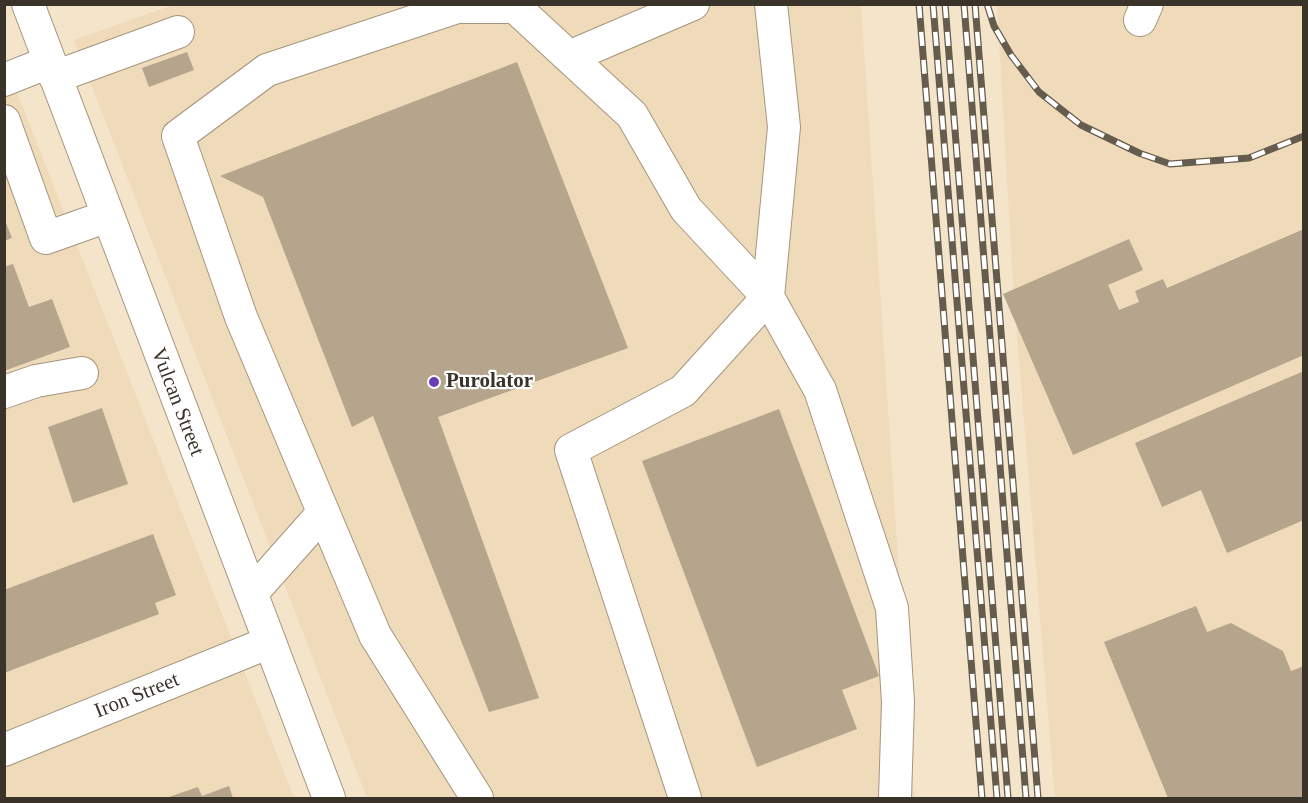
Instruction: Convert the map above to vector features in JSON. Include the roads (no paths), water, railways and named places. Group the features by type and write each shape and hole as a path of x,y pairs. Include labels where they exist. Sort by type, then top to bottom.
{"street":[{"path":"568,57 693,4"},
{"path":"685,798 571,450 683,391 768,297 784,127 771,4"},
{"name":"Vulcan Street","path":"32,5 52,70 329,798"},
{"path":"477,798 375,635 241,317 178,136 267,70 457,6 515,7 632,115 686,208 768,297 820,390 892,608 898,702 895,798"},
{"path":"4,80 52,70 178,32"},
{"path":"4,121 46,238 108,216"},
{"path":"4,392 36,381 82,373"},
{"path":"252,593 323,513"},
{"name":"Iron Street","path":"4,750 270,642"}],"railway":[{"path":"919,4 982,798"},
{"path":"933,4 997,798"},
{"path":"945,4 1008,798"},
{"path":"964,4 1026,798"},
{"path":"975,4 1038,798"},
{"path":"987,4 994,26 1011,55 1039,92 1081,125 1139,153 1170,164 1249,158 1304,136"}],"place":[{"name":"Purolator","path":"434,382"}]}
